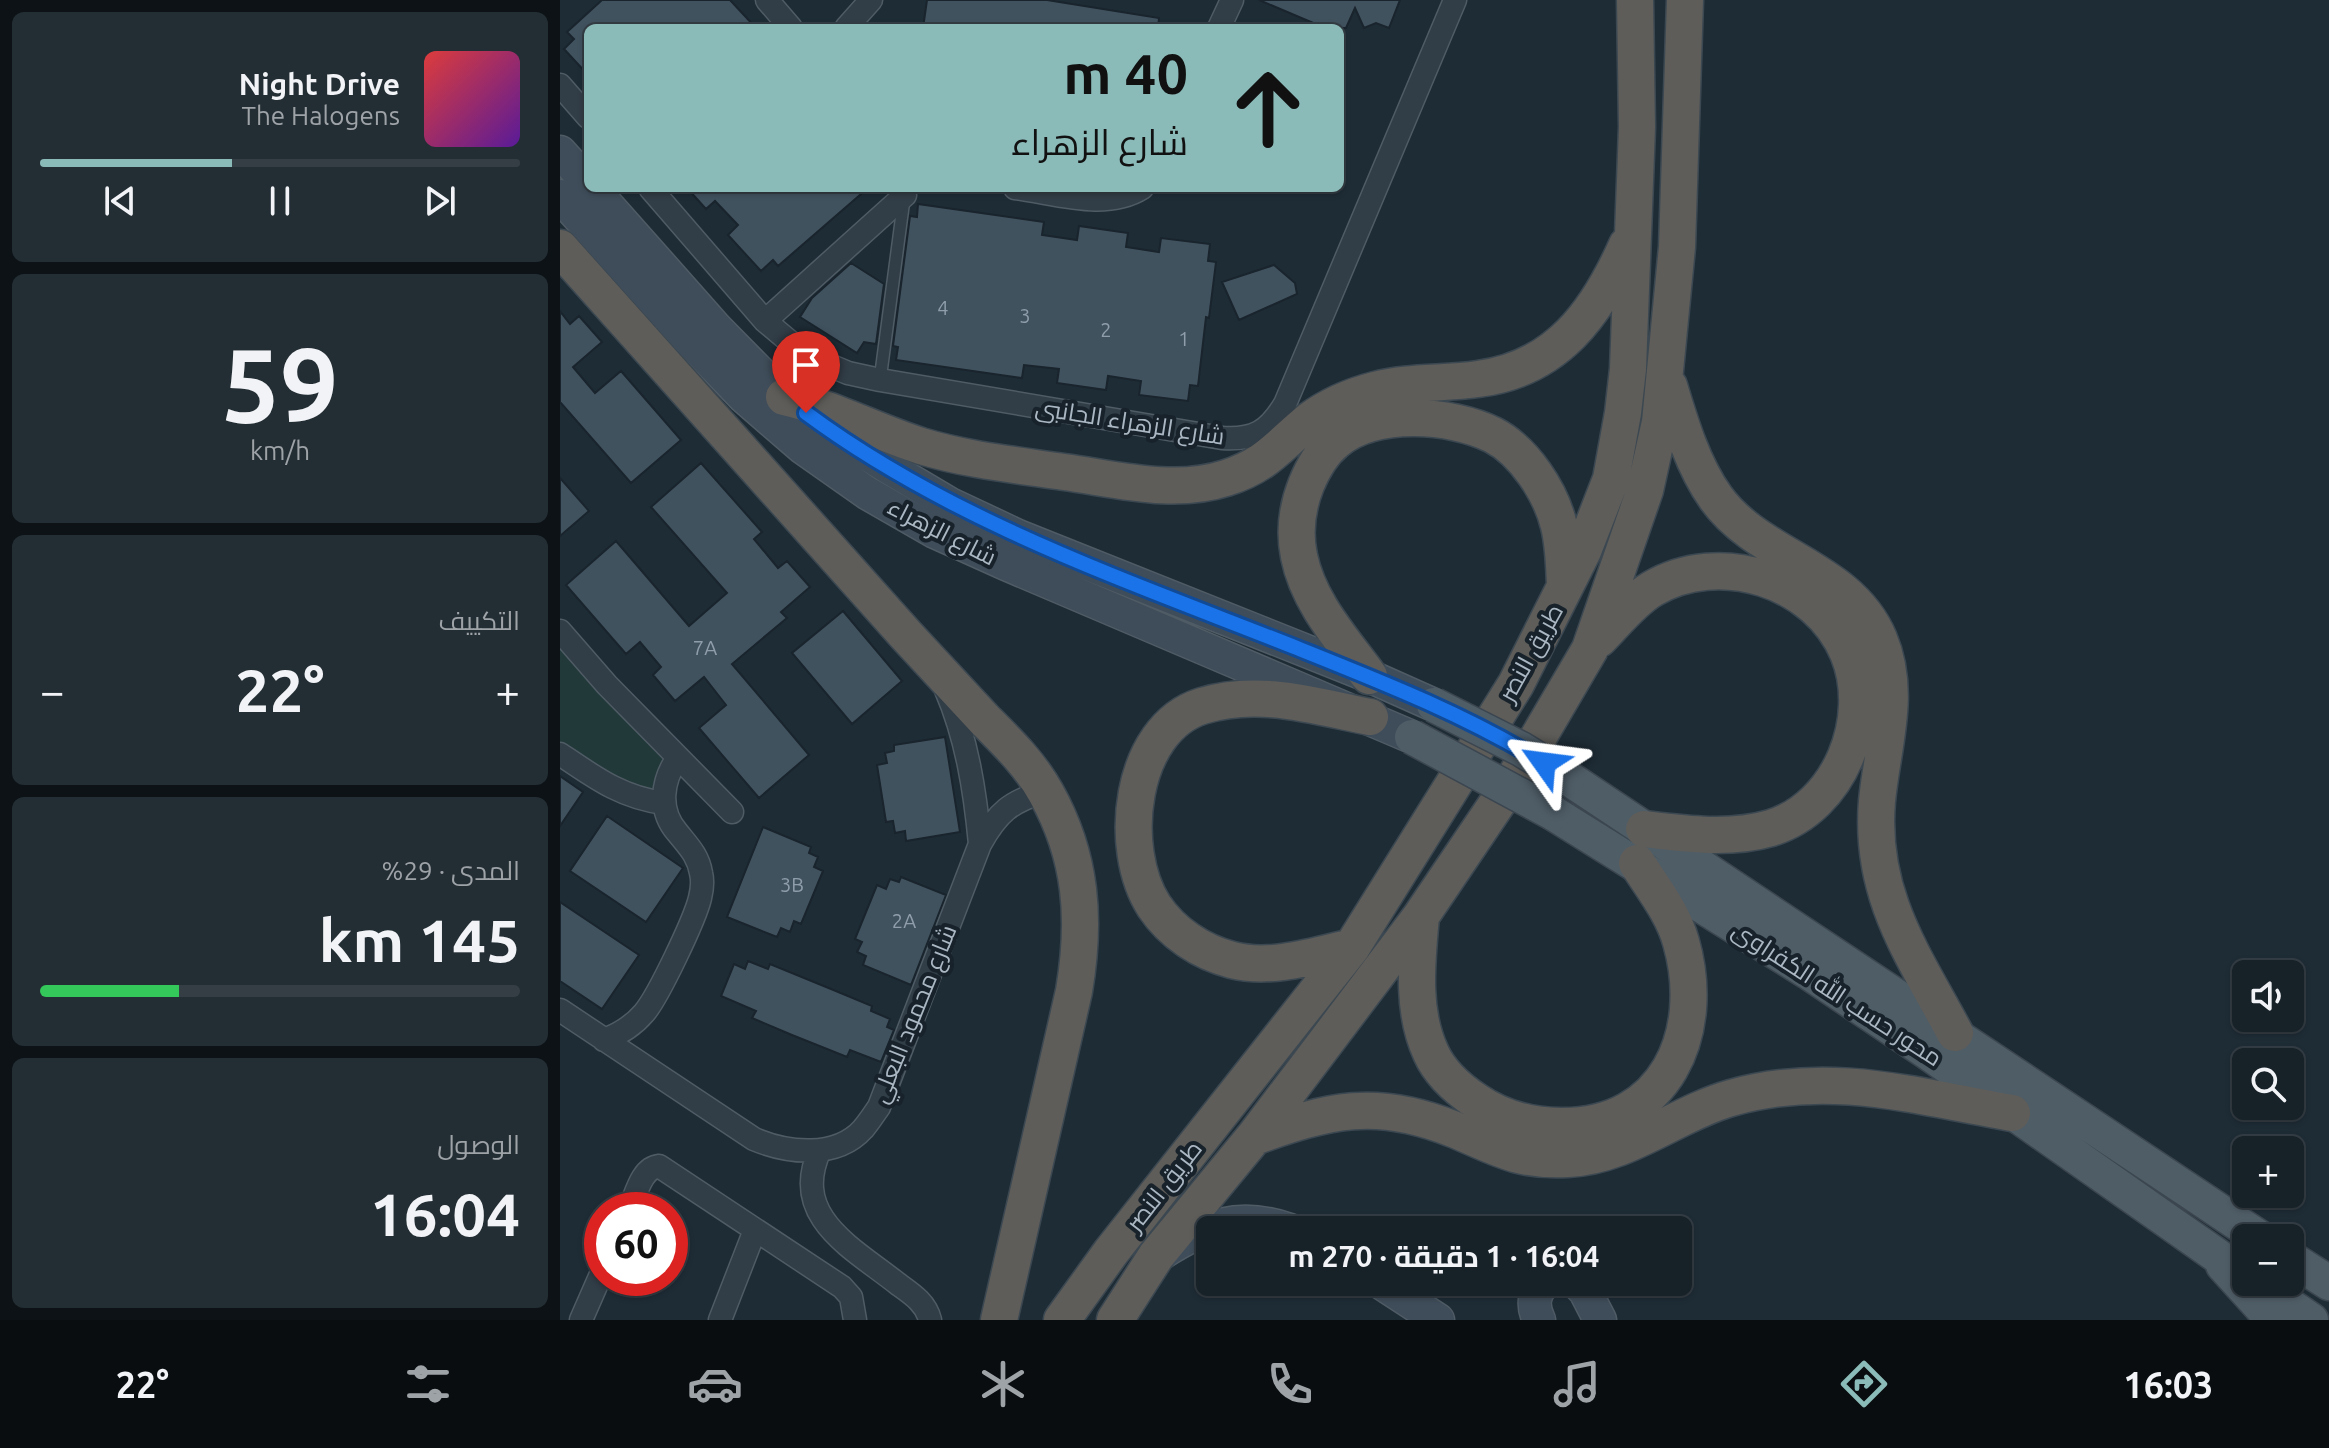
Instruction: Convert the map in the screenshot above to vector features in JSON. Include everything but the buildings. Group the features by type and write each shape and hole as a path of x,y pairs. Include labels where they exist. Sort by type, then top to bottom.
{"highway":[{"name":"طريق النصر","path":"1062,1320 1111,1252 1352,947 1516,684 1565,590 1614,466 1628,369 1637,127 1635,0"},
{"name":"طريق النصر","path":"1115,1320 1156,1256 1254,1137 1421,916 1515,777 1590,649 1645,490 1660,422 1677,247 1685,0"},
{"path":"784,397 821,405 871,428 923,446 976,459 1158,485 1203,483 1224,478 1265,460 1310,421 1354,396 1403,385 1481,379 1519,369 1550,353 1583,323 1618,266 1632,232"},
{"path":"560,248 938,671 1024,760 1045,791 1063,829 1075,868 1081,909 1081,950 999,1320"},
{"path":"1666,377 1680,422 1716,499 1749,530 1848,594 1879,639 1888,670 1890,707 1877,802 1879,848 1886,892 1896,925 1955,1033"},
{"path":"1369,676 1310,592 1299,557 1296,525 1302,496 1316,463 1337,440 1364,427 1431,417 1464,423 1495,436 1505,444 1524,460 1545,491 1559,524 1565,590"},
{"path":"1421,916 1416,976 1420,1016 1431,1054 1455,1087 1487,1108 1519,1122 1578,1126 1602,1122 1626,1112 1647,1098 1664,1080 1678,1058 1688,1020 1689,979 1681,940 1640,846 1686,834 1729,835 1772,828 1805,811 1832,785 1848,750 1855,720 1856,689 1848,653 1829,623 1804,598 1773,581 1739,572 1721,570 1684,575 1650,590 1590,649"},
{"path":"1352,947 1270,964 1235,961 1204,950 1174,930 1154,906 1140,876 1134,847 1134,815 1140,781 1153,747 1172,722 1198,707 1228,699 1257,697 1370,717"},
{"path":"1254,1137 1329,1114 1371,1109 1403,1113 1436,1123 1509,1154 1545,1160 1568,1159 1597,1156 1729,1099 1790,1086 1831,1084 1879,1089 2012,1113"}],"main road":[{"path":"560,152 584,179"},
{"name":"شارع الزهراء","path":"596,192 717,329 784,397 827,429 886,466 950,504 1005,530 1434,705"},
{"name":"شارع الزهراء","path":"560,196 744,397 803,448 867,493 935,532 1006,564 1412,737"},
{"name":"محور حسب الله الكفراوى","path":"1434,705 1521,749 1568,778 1640,846 1808,972 2232,1267"},
{"name":"محور حسب الله الكفراوى","path":"1412,737 1553,813 1640,846 1955,1033 2239,1224"},
{"path":"1156,1256 1196,1232"},
{"path":"2212,1253 2273,1320"},
{"path":"2304,1267 2329,1283"},
{"path":"1401,1296 1438,1320"},
{"path":"1536,1296 1534,1305 1539,1320"},
{"path":"1588,1296 1600,1320"},
{"path":"2276,1296 2311,1320"}],"street":[{"path":"767,0 788,24"},
{"path":"850,24 871,0"},
{"path":"1221,24 1232,0"},
{"name":"شارع الزهراء الجانبى","path":"653,192 765,321 817,360 848,373 880,380 1241,439 1260,433 1275,421 1285,404 1455,0"},
{"path":"560,85 584,112"},
{"path":"765,321 904,192"},
{"path":"1046,192 1109,200 1135,192"},
{"path":"560,631 677,759 732,812"},
{"name":"شارع محمود البعلي","path":"938,671 955,710 966,752 975,794 980,844"},
{"path":"560,754 614,790 664,803"},
{"path":"604,1040 635,1022 655,998 701,895 699,862 671,824 664,803 666,780 677,759"},
{"name":"شارع محمود البعلي","path":"560,1010 754,1139 786,1150 820,1150 842,1143 861,1131 879,1107 980,844 994,819 1017,800 1045,791"},
{"path":"820,1150 814,1164 811,1195 824,1223 919,1300 930,1320"},
{"path":"637,1192 645,1173 651,1167 659,1166 842,1287 851,1297 855,1320"},
{"path":"720,1320 755,1230"},
{"path":"581,1320 592,1296"}],"lane":[{"path":"880,380 905,192"}],"green space":[{"path":"560,643 665,757 657,771 656,793 618,783 560,744"}],"route":[{"path":"806,413 950,504 1018,536 1369,676 1478,726 1544,763"}]}
